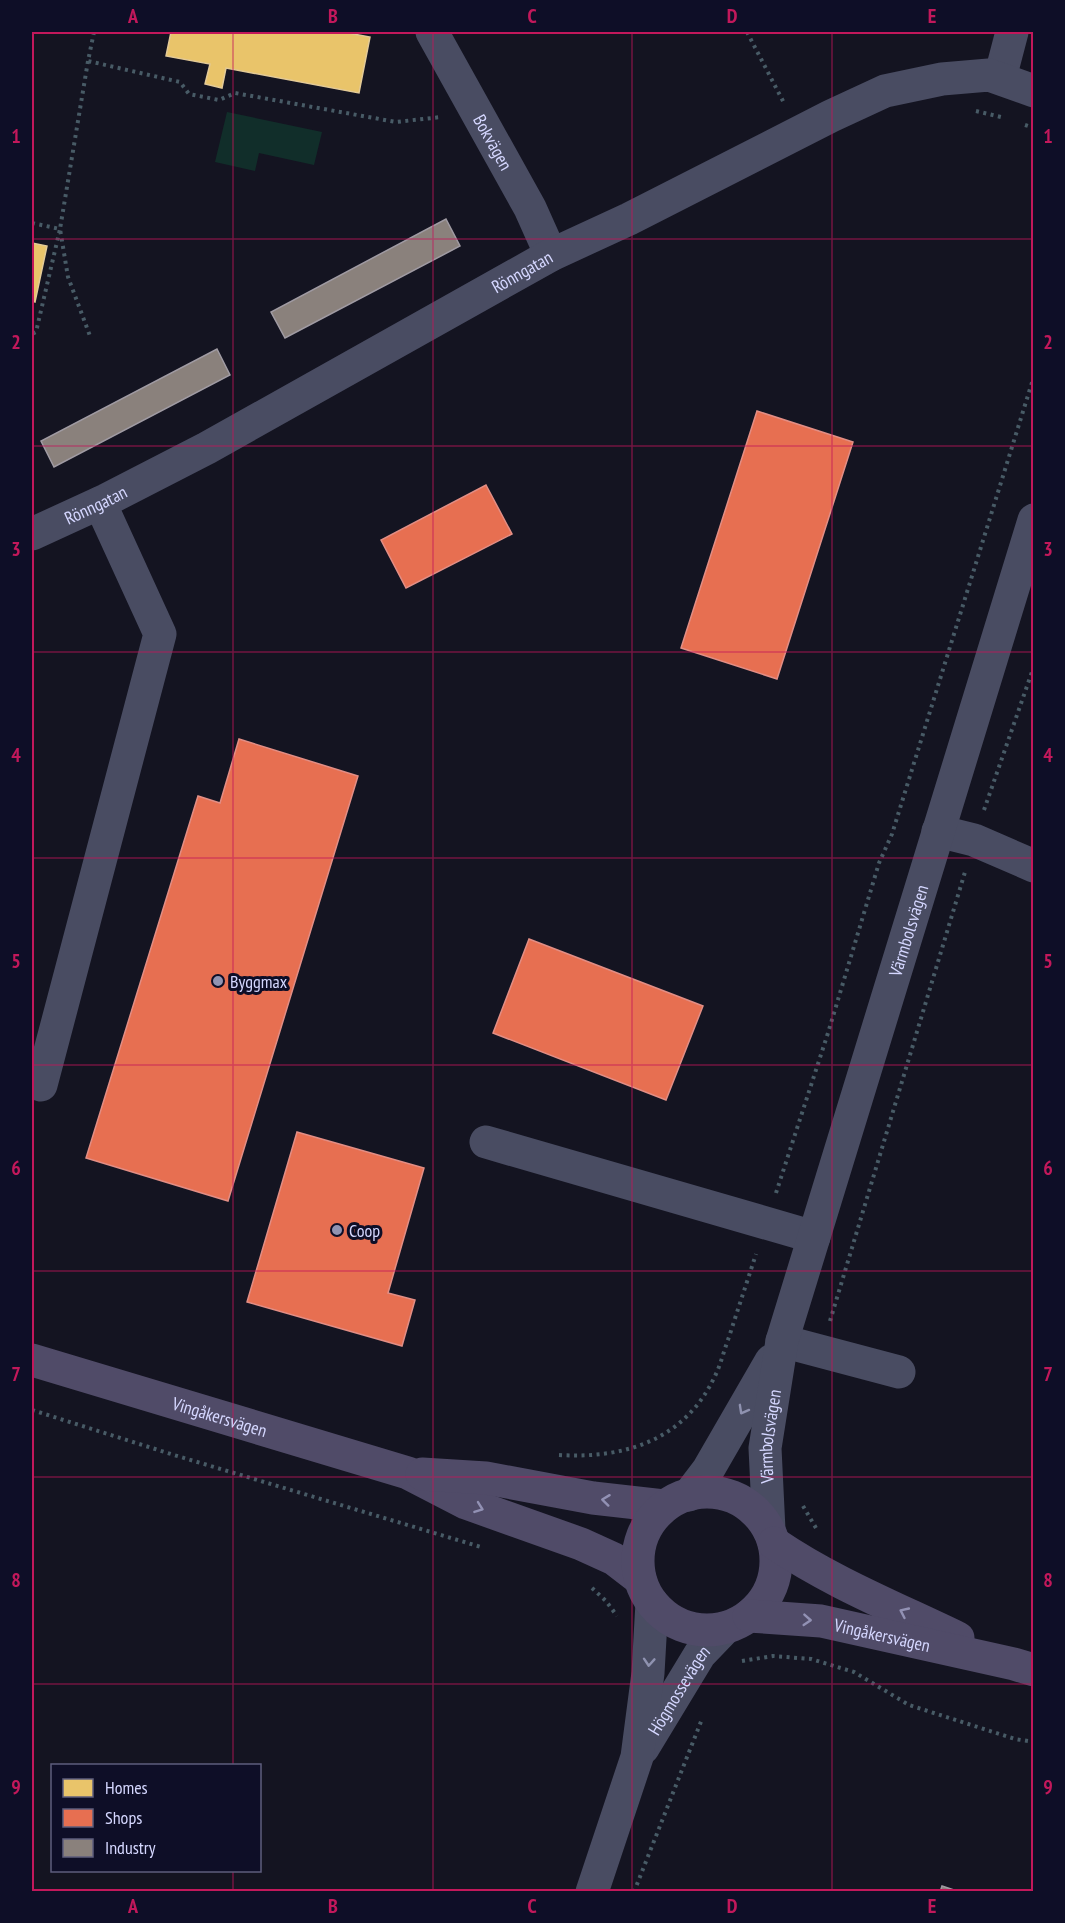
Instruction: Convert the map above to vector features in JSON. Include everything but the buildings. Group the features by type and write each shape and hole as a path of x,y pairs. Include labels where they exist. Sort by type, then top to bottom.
{"main road":[{"name":"Vingåkersvägen","path":"32,1360 408,1473 466,1503 581,1544 614,1559 646,1591 661,1613 686,1627 705,1630 737,1622 821,1621 1024,1667"},
{"name":"Vingåkersvägen","path":"408,1473 486,1478 593,1498 676,1501 715,1493 732,1497 752,1509 771,1537 806,1565 1024,1667"},
{"path":"646,1591 638,1553 642,1538 649,1523 676,1501"},
{"path":"737,1622 765,1599 772,1584 775,1568 771,1537"}],"street":[{"name":"Bokvägen","path":"432,32 530,208 550,255"},
{"path":"1000,78 1012,32"},
{"name":"Rönngatan","path":"32,534 100,503 207,448 550,255 629,219 885,91 942,79 989,75 1034,91"},
{"path":"41,1085 160,634 100,503"},
{"name":"Värmbolsvägen","path":"771,1537 765,1448 782,1341 1034,520"},
{"path":"938,831 974,840 1034,866"},
{"path":"486,1142 814,1237"},
{"path":"782,1341 898,1372"},
{"name":"Värmbolsvägen","path":"676,1501 708,1470 782,1341"},
{"name":"Högmossevägen","path":"592,1892 637,1758 648,1673 646,1591"},
{"name":"Högmossevägen","path":"637,1758 700,1654 737,1622"}],"path":[{"path":"32,334 36,332 60,229 94,32"},
{"path":"747,32 785,105"},
{"path":"88,61 180,82 189,94 219,100 235,93 396,122 437,119 445,115"},
{"path":"32,223 60,229"},
{"path":"60,229 68,277 90,336"},
{"path":"554,1455 586,1457 626,1451 647,1444 667,1433 683,1420 703,1397 716,1376 828,1033 879,863 892,834 1034,376"},
{"path":"821,1352 974,840 1034,666"},
{"path":"32,1410 486,1548"},
{"path":"801,1501 820,1533"},
{"path":"589,1586 606,1601 620,1624"},
{"path":"734,1664 743,1660 773,1656 812,1659 854,1671 909,1705 1034,1742"},
{"path":"634,1892 703,1716"}],"green space":[{"path":"227,112 322,132 314,165 259,153 255,171 215,162"}],"place":[{"name":"Byggmax","path":"218,981"},
{"name":"Coop","path":"337,1230"}]}
